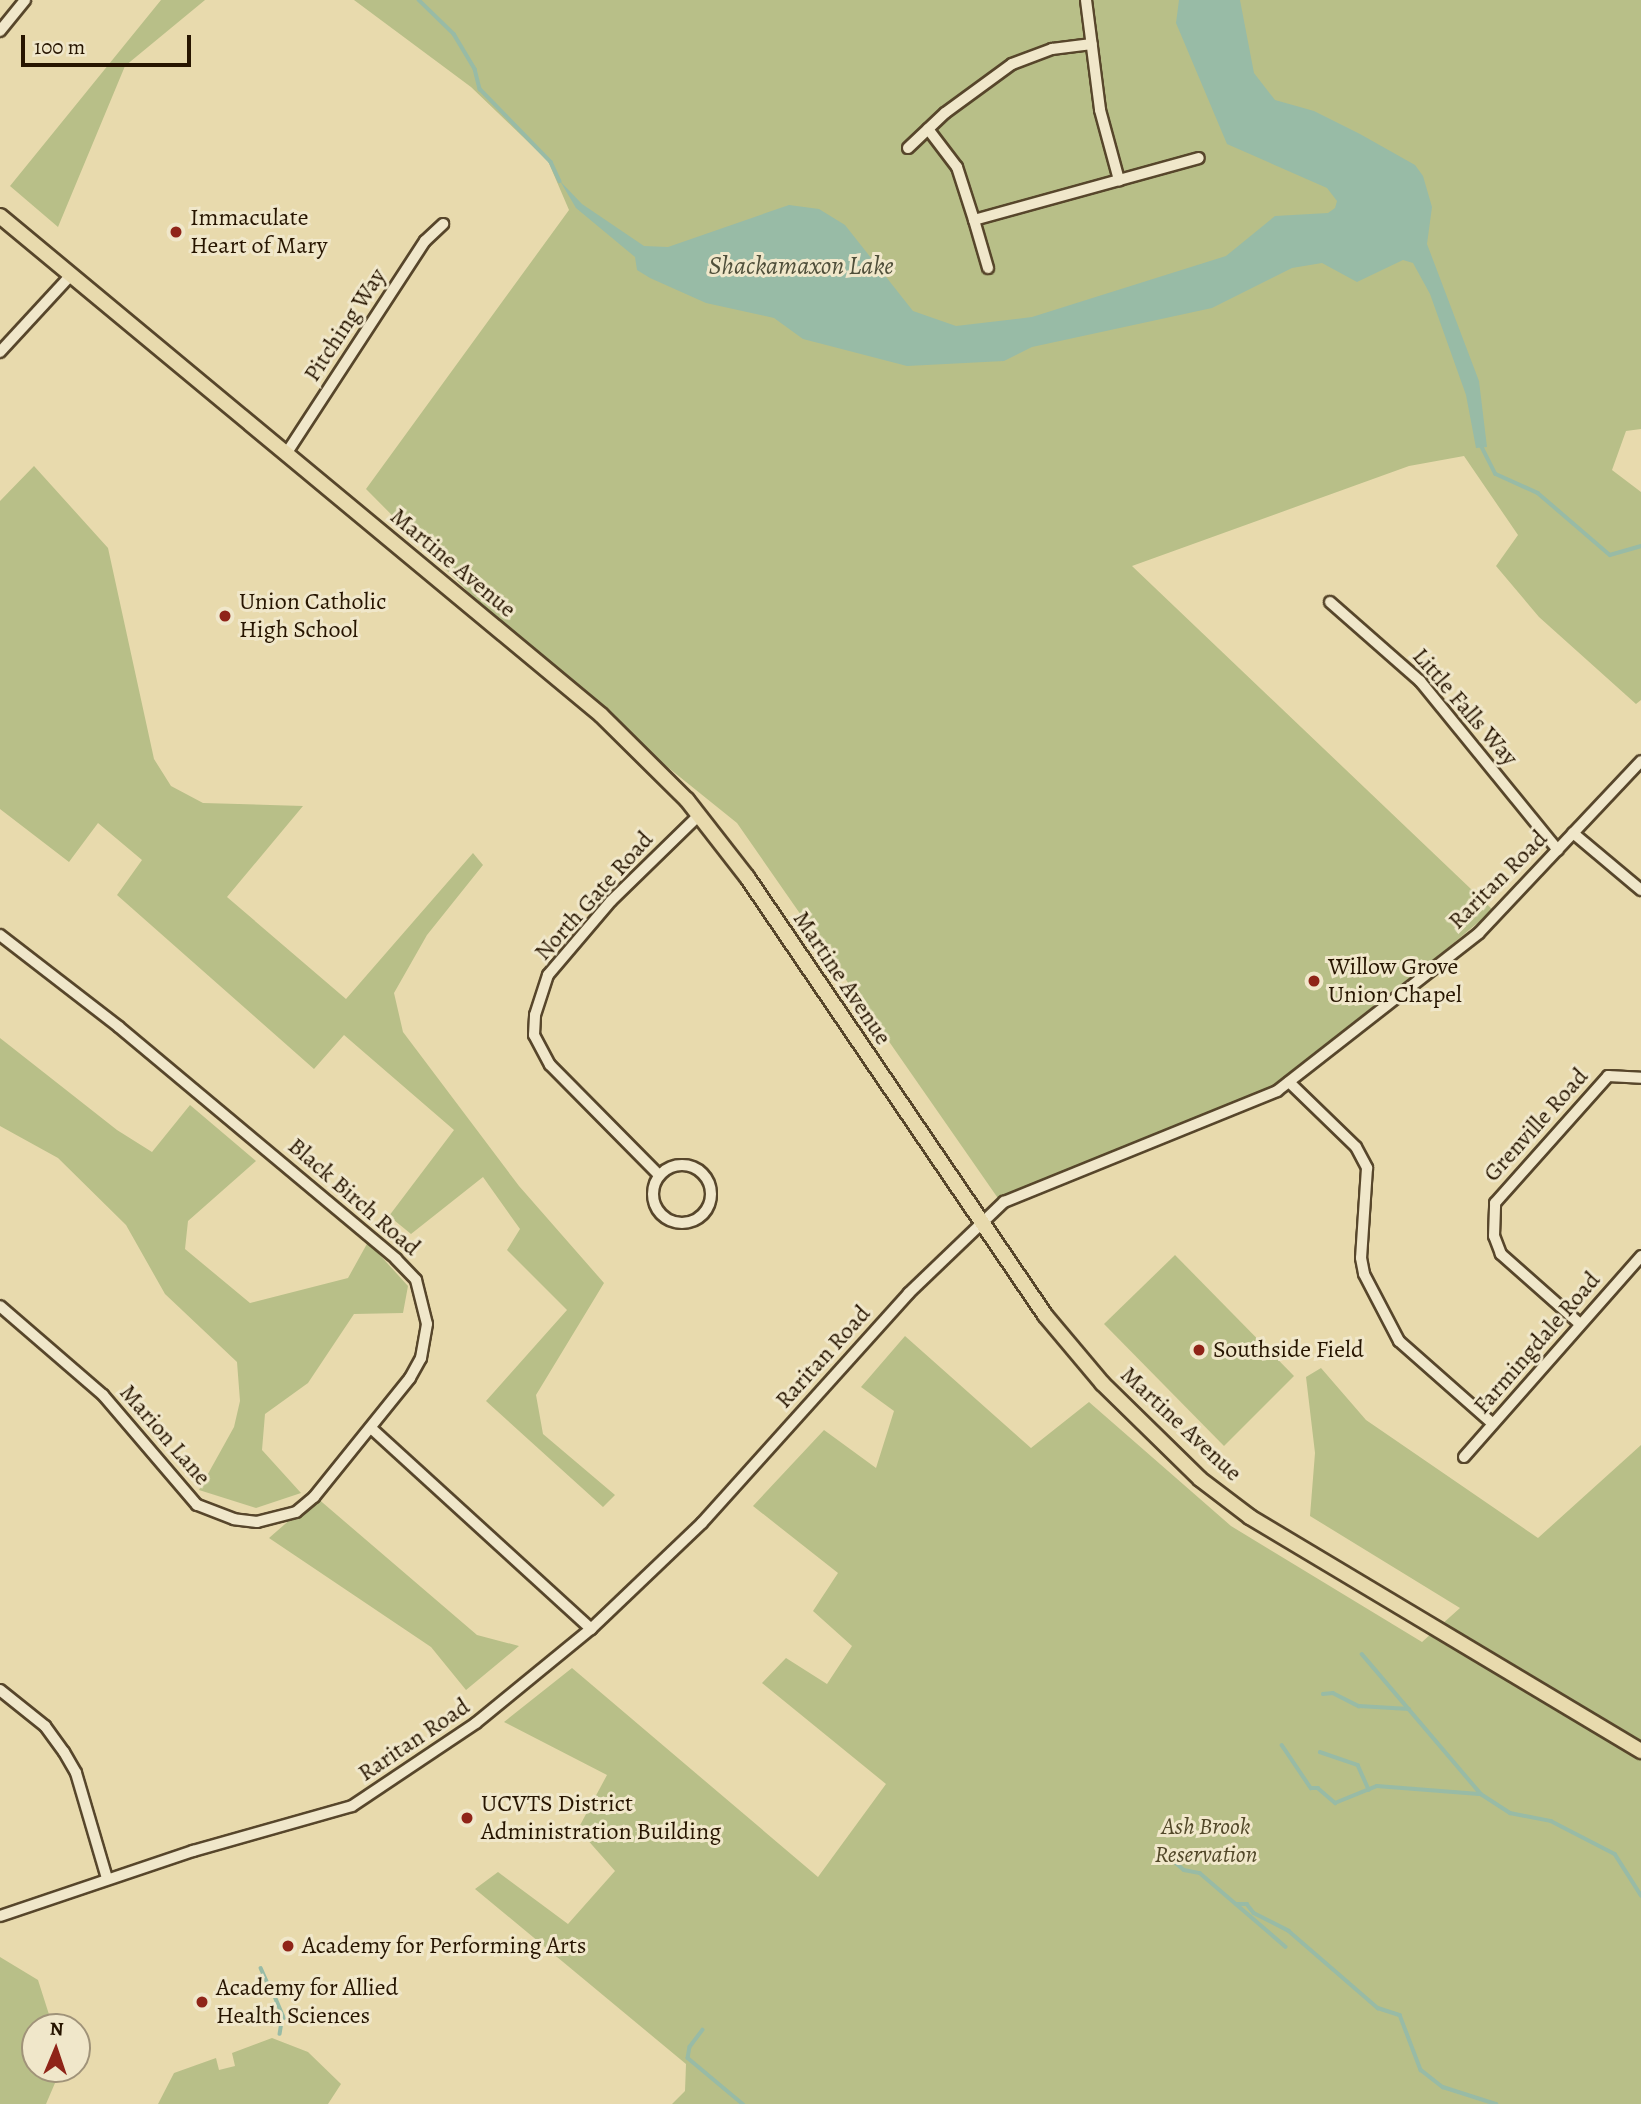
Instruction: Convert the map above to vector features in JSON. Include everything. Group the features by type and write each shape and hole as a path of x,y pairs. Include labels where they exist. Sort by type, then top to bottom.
{"main road":[{"name":"Martine Avenue","path":"0,216 601,715 699,815 747,877 1045,1315 1102,1383 1200,1479 1262,1524 1641,1751"}],"street":[{"path":"0,31 25,0"},
{"path":"1086,0 1100,110 1119,180"},
{"path":"908,148 928,129 1012,64 1052,49 1092,44"},
{"path":"928,129 957,167 988,268"},
{"path":"974,220 1199,158"},
{"name":"Pitching Way","path":"286,453 425,241 443,224"},
{"path":"0,352 71,275"},
{"name":"Little Falls Way","path":"1330,602 1420,681 1558,850"},
{"name":"Raritan Road","path":"0,1916 107,1878 352,1806 493,1711 591,1629 702,1524 909,1293 982,1226 1004,1202 1237,1110 1289,1082 1479,933 1641,761"},
{"name":"North Gate Road","path":"659,1175 550,1065 534,1035 535,1015 548,975 611,901 699,815"},
{"path":"1573,833 1641,890"},
{"name":"Black Birch Road","path":"0,935 119,1027 410,1272 426,1306 424,1350 410,1378 371,1428"},
{"name":"Grenville Road","path":"1580,1324 1501,1254 1494,1236 1495,1203 1608,1076 1641,1078"},
{"path":"1289,1082 1356,1147 1367,1168 1361,1258 1364,1274 1399,1341 1493,1424"},
{"path":"677,1165 702,1172 711,1195 701,1217 684,1224 661,1215 653,1199 659,1175 677,1165"},
{"name":"Farmingdale Road","path":"1464,1457 1641,1256"},
{"name":"Marion Lane","path":"0,1306 103,1395 185,1492 207,1511 257,1522 296,1512 371,1428"},
{"path":"371,1428 591,1629"},
{"path":"0,1690 45,1726 70,1762 107,1878"}],"green space":[{"path":"161,0 205,0 125,66 58,227 10,186"},
{"path":"354,0 1641,0 1641,429 1626,431 1612,470 1641,492 1641,700 1636,704 1539,617 1496,566 1518,535 1464,456 1409,466 1132,566 1493,910 1267,1099 1002,1204 737,823 619,728 487,611 366,489 569,210 548,161 471,87"},
{"path":"34,466 108,548 154,759 171,786 203,803 303,806 227,897 346,999 473,853 483,865 427,935 394,993 403,1032 519,1186 604,1283 536,1395 543,1434 615,1495 603,1507 486,1401 567,1310 507,1250 520,1229 483,1177 411,1234 389,1216 454,1130 344,1035 314,1069 117,895 142,860 98,823 69,862 0,809 0,501"},
{"path":"0,1038 117,1130 152,1152 190,1105 256,1161 188,1221 185,1249 250,1303 348,1278 368,1242 408,1286 403,1313 354,1314 308,1383 265,1414 262,1450 301,1493 256,1508 199,1490 234,1427 240,1401 237,1362 165,1294 126,1225 58,1158 0,1126"},
{"name":"Southside Field","path":"1175,1255 1294,1376 1224,1446 1104,1324"},
{"name":"Ash Brook Reservation","path":"905,1336 1031,1448 1089,1402 1231,1526 1422,1642 1460,1608 1310,1516 1315,1453 1306,1377 1321,1368 1366,1420 1538,1538 1641,1445 1641,2104 672,2104 685,2091 686,2064 475,1889 498,1872 568,1924 615,1871 578,1829 607,1775 504,1722 572,1668 818,1877 886,1784 762,1683 786,1658 827,1684 852,1646 813,1611 838,1573 753,1506 824,1430 876,1468 894,1411 861,1387"},
{"path":"316,1497 477,1635 519,1646 466,1690 431,1647 269,1538"},
{"path":"0,1957 38,1980 49,2013 21,2013 21,2083 55,2083 46,2104 0,2104"},
{"path":"272,2038 308,2052 341,2084 328,2104 158,2104 174,2073 216,2058 219,2070 235,2066 232,2053"}],"water":[{"name":"Shackamaxon Lake","path":"1179,0 1240,0 1254,73 1275,100 1314,111 1360,134 1415,165 1423,176 1432,207 1427,244 1479,381 1487,447 1476,448 1466,395 1430,294 1413,263 1403,260 1357,282 1322,263 1292,268 1212,308 1032,347 1004,361 907,366 803,339 774,318 706,303 650,278 637,270 635,257 576,208 560,181 582,204 644,246 668,247 789,205 819,209 845,225 913,311 956,326 1032,317 1226,256 1275,216 1328,213 1335,208 1337,201 1327,188 1227,144 1176,23"}],"waterway":[{"path":"419,0 454,34 475,69 480,89 551,162 560,181"},
{"path":"1482,447 1496,474 1538,493 1610,555 1641,546"},
{"path":"1362,1654 1481,1794 1510,1813 1551,1821 1615,1854 1641,1895"},
{"path":"1323,1694 1333,1693 1359,1706 1409,1709"},
{"path":"1282,1745 1311,1788 1318,1788 1335,1803 1377,1786 1479,1794"},
{"path":"1320,1752 1358,1765 1369,1790"},
{"path":"1168,1856 1184,1870 1200,1873 1286,1947"},
{"path":"1236,1904 1247,1904 1254,1913 1289,1931 1378,2008 1400,2015 1421,2070 1443,2087 1496,2104"},
{"path":"261,1968 271,1990"},
{"path":"263,1992 274,1994 284,2018"},
{"path":"275,2021 282,2022 280,2034"},
{"path":"703,2030 690,2047 688,2058 743,2104"}],"place":[{"name":"Immaculate Heart of Mary","path":"176,232"},
{"name":"Union Catholic High School","path":"225,616"},
{"name":"Willow Grove Union Chapel","path":"1314,981"},
{"name":"Southside Field","path":"1199,1350"},
{"name":"UCVTS District Administration Building","path":"467,1818"},
{"name":"Academy for Performing Arts","path":"288,1946"},
{"name":"Academy for Allied Health Sciences","path":"202,2002"}]}
